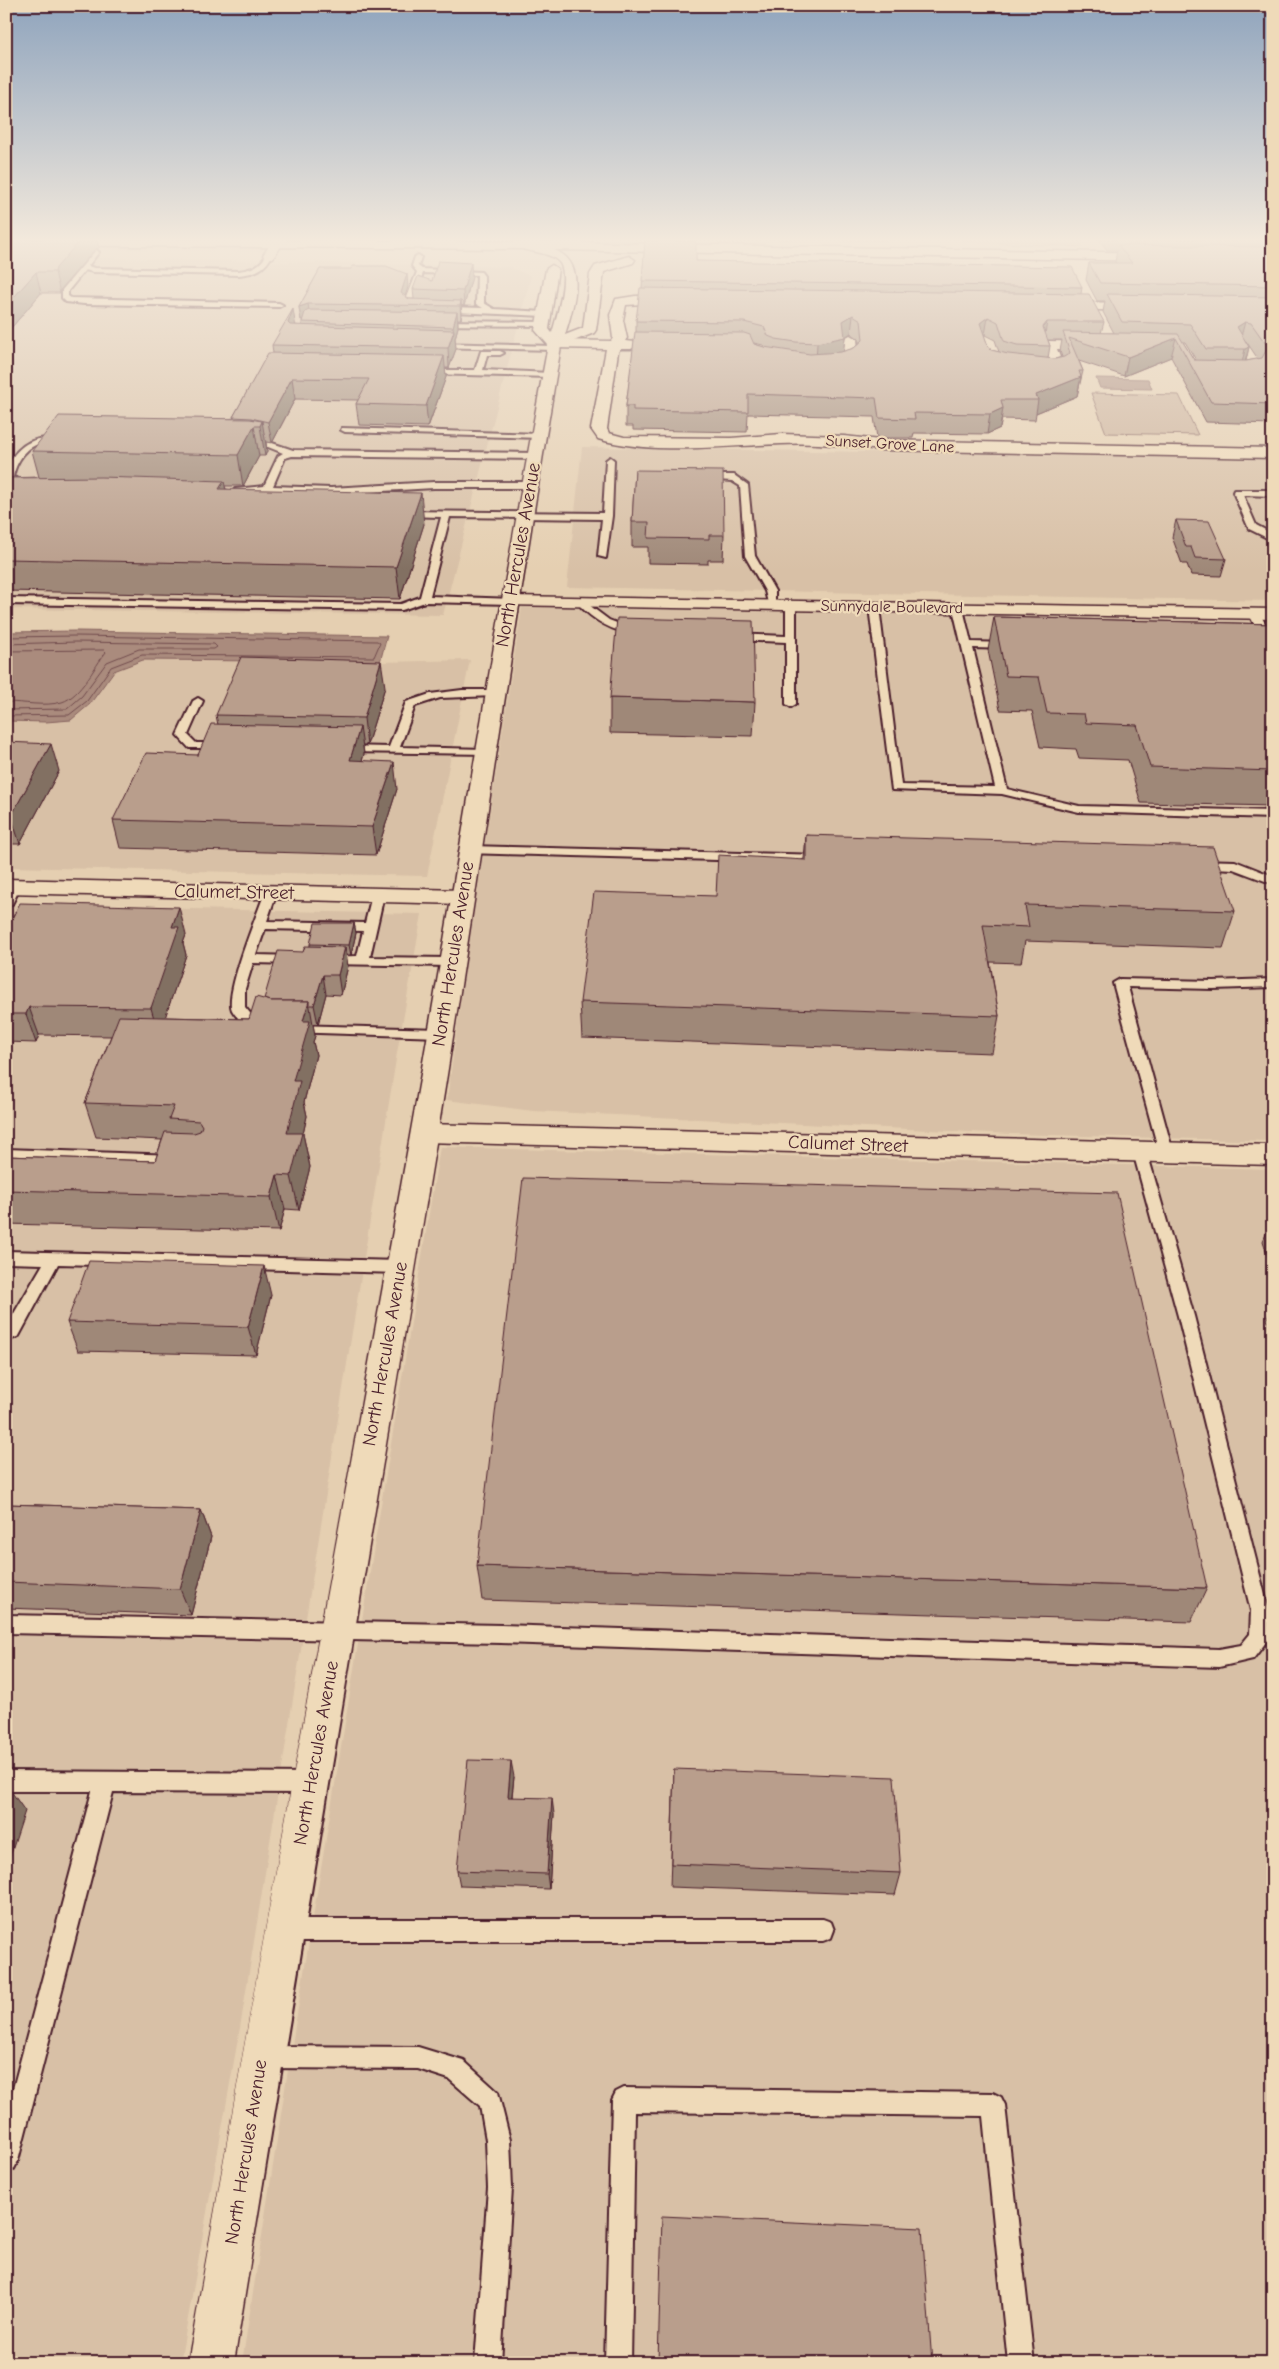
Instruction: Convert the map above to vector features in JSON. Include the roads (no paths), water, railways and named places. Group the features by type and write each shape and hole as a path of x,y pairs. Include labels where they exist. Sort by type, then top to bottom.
{"street":[{"name":"North Hercules Avenue","path":"211,2363 262,2057 424,1133 450,962 524,514 554,350"},
{"name":"Sunset Grove Lane","path":"612,350 599,429 603,436 623,442 731,443 791,440 844,441 880,445 1273,453"},
{"path":"811,366 845,364 852,359 851,350"},
{"path":"1022,370 1058,371 1051,350"},
{"name":"Sunnydale Boulevard","path":"510,601 874,607 1126,615 1273,614"},
{"name":"Calumet Street","path":"9,892 271,892 462,897"},
{"name":"Calumet Street","path":"424,1133 1273,1155"}],"lane":[{"path":"478,372 484,353 532,350"},
{"path":"415,372 550,374"},
{"path":"345,430 538,436"},
{"path":"40,486 14,481 8,478 9,472 26,447 32,443 69,441"},
{"path":"236,444 269,445 292,453"},
{"path":"269,488 268,485 282,456 292,453 535,456"},
{"path":"603,556 610,460"},
{"path":"693,477 734,478 744,485 750,556 770,590 772,605"},
{"path":"228,491 269,488 338,492 441,485 530,485"},
{"path":"1273,493 1236,492 1252,527 1273,538"},
{"path":"398,513 606,516"},
{"path":"424,599 446,514"},
{"path":"6,601 402,607 424,599 510,601"},
{"path":"581,602 602,621 624,630 642,633"},
{"path":"791,606 791,704"},
{"path":"874,607 896,788 1002,791 1079,809 1273,815"},
{"path":"958,609 1002,791"},
{"path":"1254,614 1273,652"},
{"path":"722,636 791,639"},
{"path":"967,645 1016,646"},
{"path":"393,750 410,704 422,698 442,694 495,693"},
{"path":"198,701 182,735 193,746 233,746"},
{"path":"333,748 486,752"},
{"path":"470,850 836,859"},
{"path":"1183,864 1235,865 1273,880"},
{"path":"271,892 238,989 238,1008 250,1022 278,1029 440,1033"},
{"path":"362,961 378,895"},
{"path":"259,925 370,927"},
{"path":"248,959 450,962"},
{"path":"6,1624 501,1634 1219,1658 1246,1653 1260,1637 1260,1611 1186,1316 1120,983 1273,984"},
{"path":"6,1154 194,1160"},
{"path":"6,1257 400,1267"},
{"path":"6,1336 13,1331 54,1258"},
{"path":"6,1781 310,1783"},
{"path":"6,2162 105,1782"},
{"path":"285,1930 823,1930"},
{"path":"262,2057 418,2058 456,2070 490,2100 498,2140 500,2188 488,2363"},
{"path":"618,2363 624,2100 993,2105 1021,2363"}],"water":[{"path":"1096,378 1148,379 1152,389 1100,388"},
{"path":"76,631 387,636 380,662 143,660 114,671 90,704 71,720 46,722 6,721 6,632"}]}
